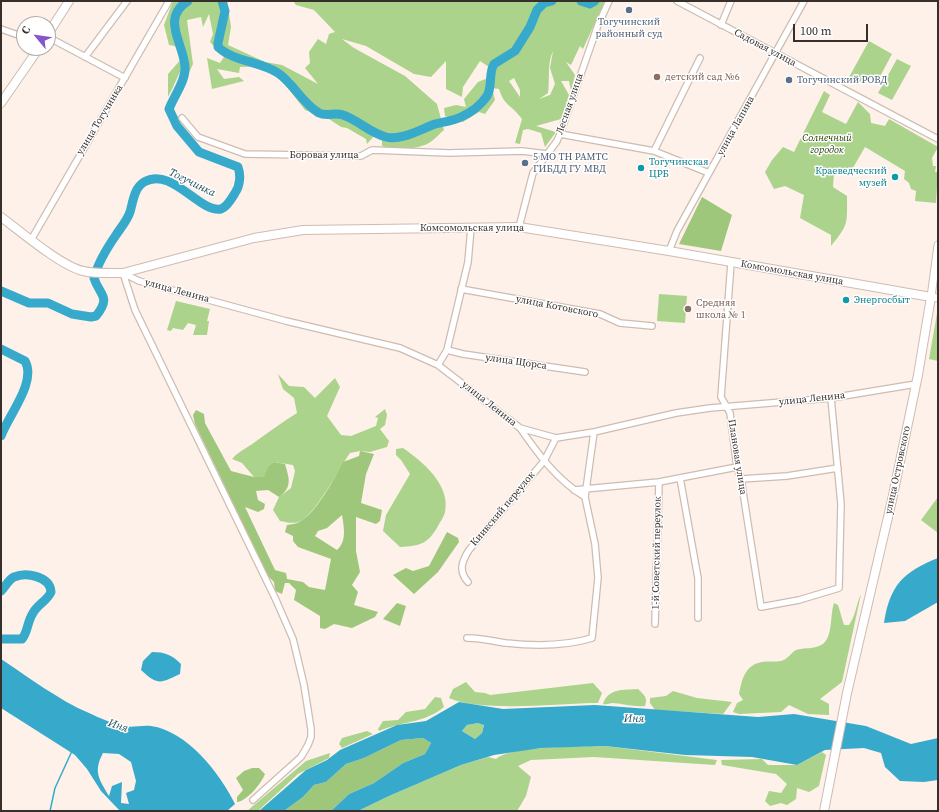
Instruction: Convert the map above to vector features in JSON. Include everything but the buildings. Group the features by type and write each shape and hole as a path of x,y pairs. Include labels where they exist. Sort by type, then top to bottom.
{"main road":[{"path":"56,23 70,1"},
{"path":"1,103 33,56"},
{"name":"Комсомольская улица","path":"1,217 66,264 84,271 102,274 123,273 254,238 281,233 345,228 519,227 669,250 934,298"},
{"name":"улица Островского","path":"824,811 847,693 892,500 934,298"}],"street":[{"path":"85,57 127,1"},
{"name":"улица Тогучинка","path":"31,240 169,1"},
{"name":"Лесная улица","path":"519,227 533,173 560,134 598,25 609,1"},
{"name":"Садовая улица","path":"677,1 938,139"},
{"path":"721,25 731,1"},
{"name":"улица Лапина","path":"669,250 677,231 804,1"},
{"path":"1,29 16,34"},
{"path":"56,41 125,78"},
{"path":"654,151 700,58"},
{"name":"Боровая улица","path":"182,118 198,137 245,154 361,156 372,150 450,153 522,151 547,154"},
{"path":"560,134 654,151 709,173"},
{"path":"438,365 447,350 468,262 471,228"},
{"name":"улица Островского","path":"934,298 938,245"},
{"name":"Плановая улица","path":"731,262 721,390 722,402 728,407 761,607 799,600 839,588 841,504 838,468"},
{"path":"123,273 135,310 276,600 294,647 311,729 310,741 305,752 297,762 253,800"},
{"name":"улица Ленина","path":"123,273 139,281 286,321 400,348 438,365 520,428 556,438 594,432 676,413 831,398 916,384"},
{"name":"улица Котовского","path":"461,290 600,314 620,323 652,326"},
{"name":"улица Щорса","path":"447,350 463,354 585,372"},
{"path":"741,479 787,476 838,468 831,398"},
{"path":"520,428 544,461 574,490 585,497"},
{"path":"466,638 484,638 506,643 573,644 592,638 598,578 596,544 585,497 585,489 594,432"},
{"name":"Киикский переулок","path":"468,582 463,577 461,568 462,561 469,550 544,461 556,438"},
{"path":"574,490 659,482 737,467"},
{"path":"680,478 698,578 698,618"},
{"name":"1-й Советский переулок","path":"655,624 659,482"}],"green space":[{"path":"173,1 227,1 231,27 228,45 265,62 282,65 318,84 305,68 310,63 309,52 318,39 326,44 329,34 335,32 314,10 296,5 293,1 605,1 583,49 580,46 571,65 566,62 575,75 571,91 569,81 561,81 569,95 561,119 536,126 556,132 545,147 541,133 528,129 523,130 520,144 515,143 522,119 503,99 499,89 492,88 495,100 485,114 479,112 463,122 445,116 444,108 456,105 466,107 464,99 478,82 488,78 489,67 480,61 463,87 462,97 446,89 446,61 431,77 414,74 366,46 342,39 354,48 405,76 437,104 444,130 429,143 412,148 400,149 382,146 382,138 374,136 367,144 366,139 347,128 341,127 329,119 305,110 287,87 293,80 272,66 240,67 239,73 217,69 224,79 239,77 244,81 212,89 207,58 220,63 224,57 210,42 213,34 209,14 203,27 201,17 187,20 193,64 187,77 187,62 184,65 168,97 168,74 183,57 175,46 169,45 164,25","holes":["553,51 550,68 555,84 550,95 539,99 548,93 549,66","514,78 520,90 520,97 509,81"]},
{"path":"869,41 892,54 877,82 864,75 859,85 848,79"},
{"path":"897,59 911,66 892,100 878,93"},
{"name":"Солнечный городок","path":"824,91 830,95 822,112 846,124 858,102 870,114 871,123 885,126 889,119 938,147 932,158 933,166 936,166 935,172 938,172 936,203 915,201 916,191 911,189 909,183 904,179 905,171 865,147 850,173 834,172 833,187 847,196 847,218 844,228 831,246 831,235 800,218 804,195 785,186 774,189 765,172 772,160 783,147 794,152"},
{"path":"702,197 732,215 721,251 679,244"},
{"path":"659,294 687,296 685,323 657,321"},
{"path":"176,301 210,309 207,321 209,321 207,335 193,335 196,325 188,323 183,330 173,328 171,331 167,330"},
{"path":"938,308 938,361 929,359"},
{"path":"278,374 289,386 304,387 315,398 335,378 340,387 327,416 341,435 351,436 376,426 378,418 375,417 385,409 387,415 385,425 380,429 389,441 387,447 370,452 360,451 350,453 311,512 298,522 294,523 280,521 273,510 279,497 291,488 295,471 293,465 274,462 268,466 265,477 254,477 242,463 232,459 297,413 294,398 283,389"},
{"path":"196,410 204,414 205,423 231,471 254,477 264,477 268,466 274,462 285,464 289,482 286,490 279,497 268,490 256,491 258,500 265,504 264,509 258,512 245,507 275,570 286,573 287,579 303,582 309,587 325,590 331,559 298,547 293,541 293,536 285,532 287,525 298,523 312,512 324,495 343,462 359,456 360,451 374,454 366,474 361,503 382,510 380,521 376,524 356,517 356,551 360,572 352,585 358,592 354,605 378,612 375,617 352,628 334,624 325,629 320,628 320,616 294,600 296,590 289,583 285,583 282,594 275,591 274,582 268,576 195,424 193,415","holes":["342,515 344,538 337,550 315,536 318,531 327,528"]},
{"path":"403,448 426,467 433,475 444,492 446,502 444,516 431,537 418,545 400,547 383,531 386,515 410,474 396,455 396,449"},
{"path":"938,497 938,533 921,520"},
{"path":"447,532 458,538 459,542 438,572 414,594 393,575 406,568 413,571 429,566"},
{"path":"861,594 842,682 820,699 829,704 829,715 808,714 789,705 781,712 739,714 733,712 737,703 743,700 739,694 741,683 748,669 762,662 783,660 796,650 820,646 826,640 830,630 834,603 838,605 844,625 849,625"},
{"path":"397,603 406,606 400,626 383,619"},
{"path":"466,682 475,692 490,695 593,683 602,693 598,703 539,706 479,705 449,698 453,689"},
{"path":"638,689 646,698 645,706 613,703 603,704 605,699 613,692"},
{"path":"673,691 697,698 732,702 723,714 655,710 650,703 650,698 666,696"},
{"path":"435,697 441,698 444,707 437,712 421,719 379,731 378,729 383,721 398,720 406,712 425,709"},
{"path":"478,723 484,724 482,733 475,739 462,731 467,725"},
{"path":"367,731 373,734 342,748 339,744 342,738"},
{"path":"423,738 431,743 425,754 403,763 374,783 349,794 331,811 284,811 303,797 314,785 326,782 346,764 364,758 401,740"},
{"path":"605,746 717,760 715,765 594,757 531,760 518,766 531,777 526,796 517,811 358,811 461,765 488,757 496,759 504,754 531,749"},
{"path":"822,752 826,755 819,786 809,792 797,788 796,799 787,805 781,803 770,806 765,801 769,791 781,793 787,784 776,774 722,765 721,760 762,759 768,765 797,765"},
{"path":"330,753 329,758 298,774 258,811 247,811 306,761"},
{"path":"252,768 259,768 265,774 253,791 245,799 237,802 237,797 243,790 236,778 244,771"}],"water":[{"path":"938,558 938,602 905,621 884,623 894,589 907,575 926,563"},
{"path":"152,652 165,653 174,658 181,664 180,674 164,681 156,681 152,679 141,670 143,661"},
{"name":"Иня","path":"1,659 55,695 97,717 123,726 151,726 177,736 201,755 221,779 235,804 227,811 120,811 101,791 87,769 75,755 1,708","holes":["103,753 119,754 131,762 136,781 134,790 126,793 129,804 121,803 122,782 112,786 109,796 98,775 98,765"]},
{"name":"Иня","path":"459,702 503,709 595,705 758,717 794,714 866,726 911,744 938,738 938,780 924,782 900,781 885,767 881,753 864,748 825,750 797,765 752,757 685,755 605,746 541,748 494,755 461,765 358,811 331,811 349,794 374,783 403,763 425,754 431,743 423,738 401,740 364,758 346,764 326,782 314,785 303,797 284,811 259,811 306,770 327,760 340,750 397,725 426,721","holes":["478,723 484,725 482,733 475,739 462,731 467,725"]}],"waterway":[{"name":"Тогучинка","path":"1,291 29,303 48,303 72,314 91,317 96,316 101,309 104,300 94,278 96,272 106,250 130,212 136,191 144,182 154,179 165,180 204,204 213,208 221,209 227,204 237,190 240,180 238,167 199,152 177,126 169,109 185,74 184,60 176,33 175,16 180,8 188,1"},
{"name":"Тогучинка","path":"222,1 225,11 218,47 224,52 278,73 284,77 308,104 319,113 325,115 343,115 375,133 392,138 404,136 435,124 458,118 479,106 489,92 491,72 494,64 515,51 530,27 537,10 544,3 552,1"},
{"name":"Тогучинка","path":"581,1 590,4 595,1"},
{"name":"Тогучинка","path":"1,349 25,361 28,369 25,389 1,436"},
{"name":"Тогучинка","path":"1,591 12,578 31,575 46,582 50,587 51,592 33,613 22,639 1,639"},
{"path":"50,811 55,788 72,751"}],"place":[{"name":"Тогучинский районный суд","path":"629,10"},
{"name":"детский сад №6","path":"657,77"},
{"name":"Тогучинский РОВД","path":"789,80"},
{"name":"5 МО ТН РАМТС ГИБДД ГУ МВД","path":"525,163"},
{"name":"Тогучинская ЦРБ","path":"641,168"},
{"name":"Краеведческий музей","path":"895,177"},
{"name":"Энергосбыт","path":"846,300"},
{"name":"Средняя школа № 1","path":"688,309"}]}
